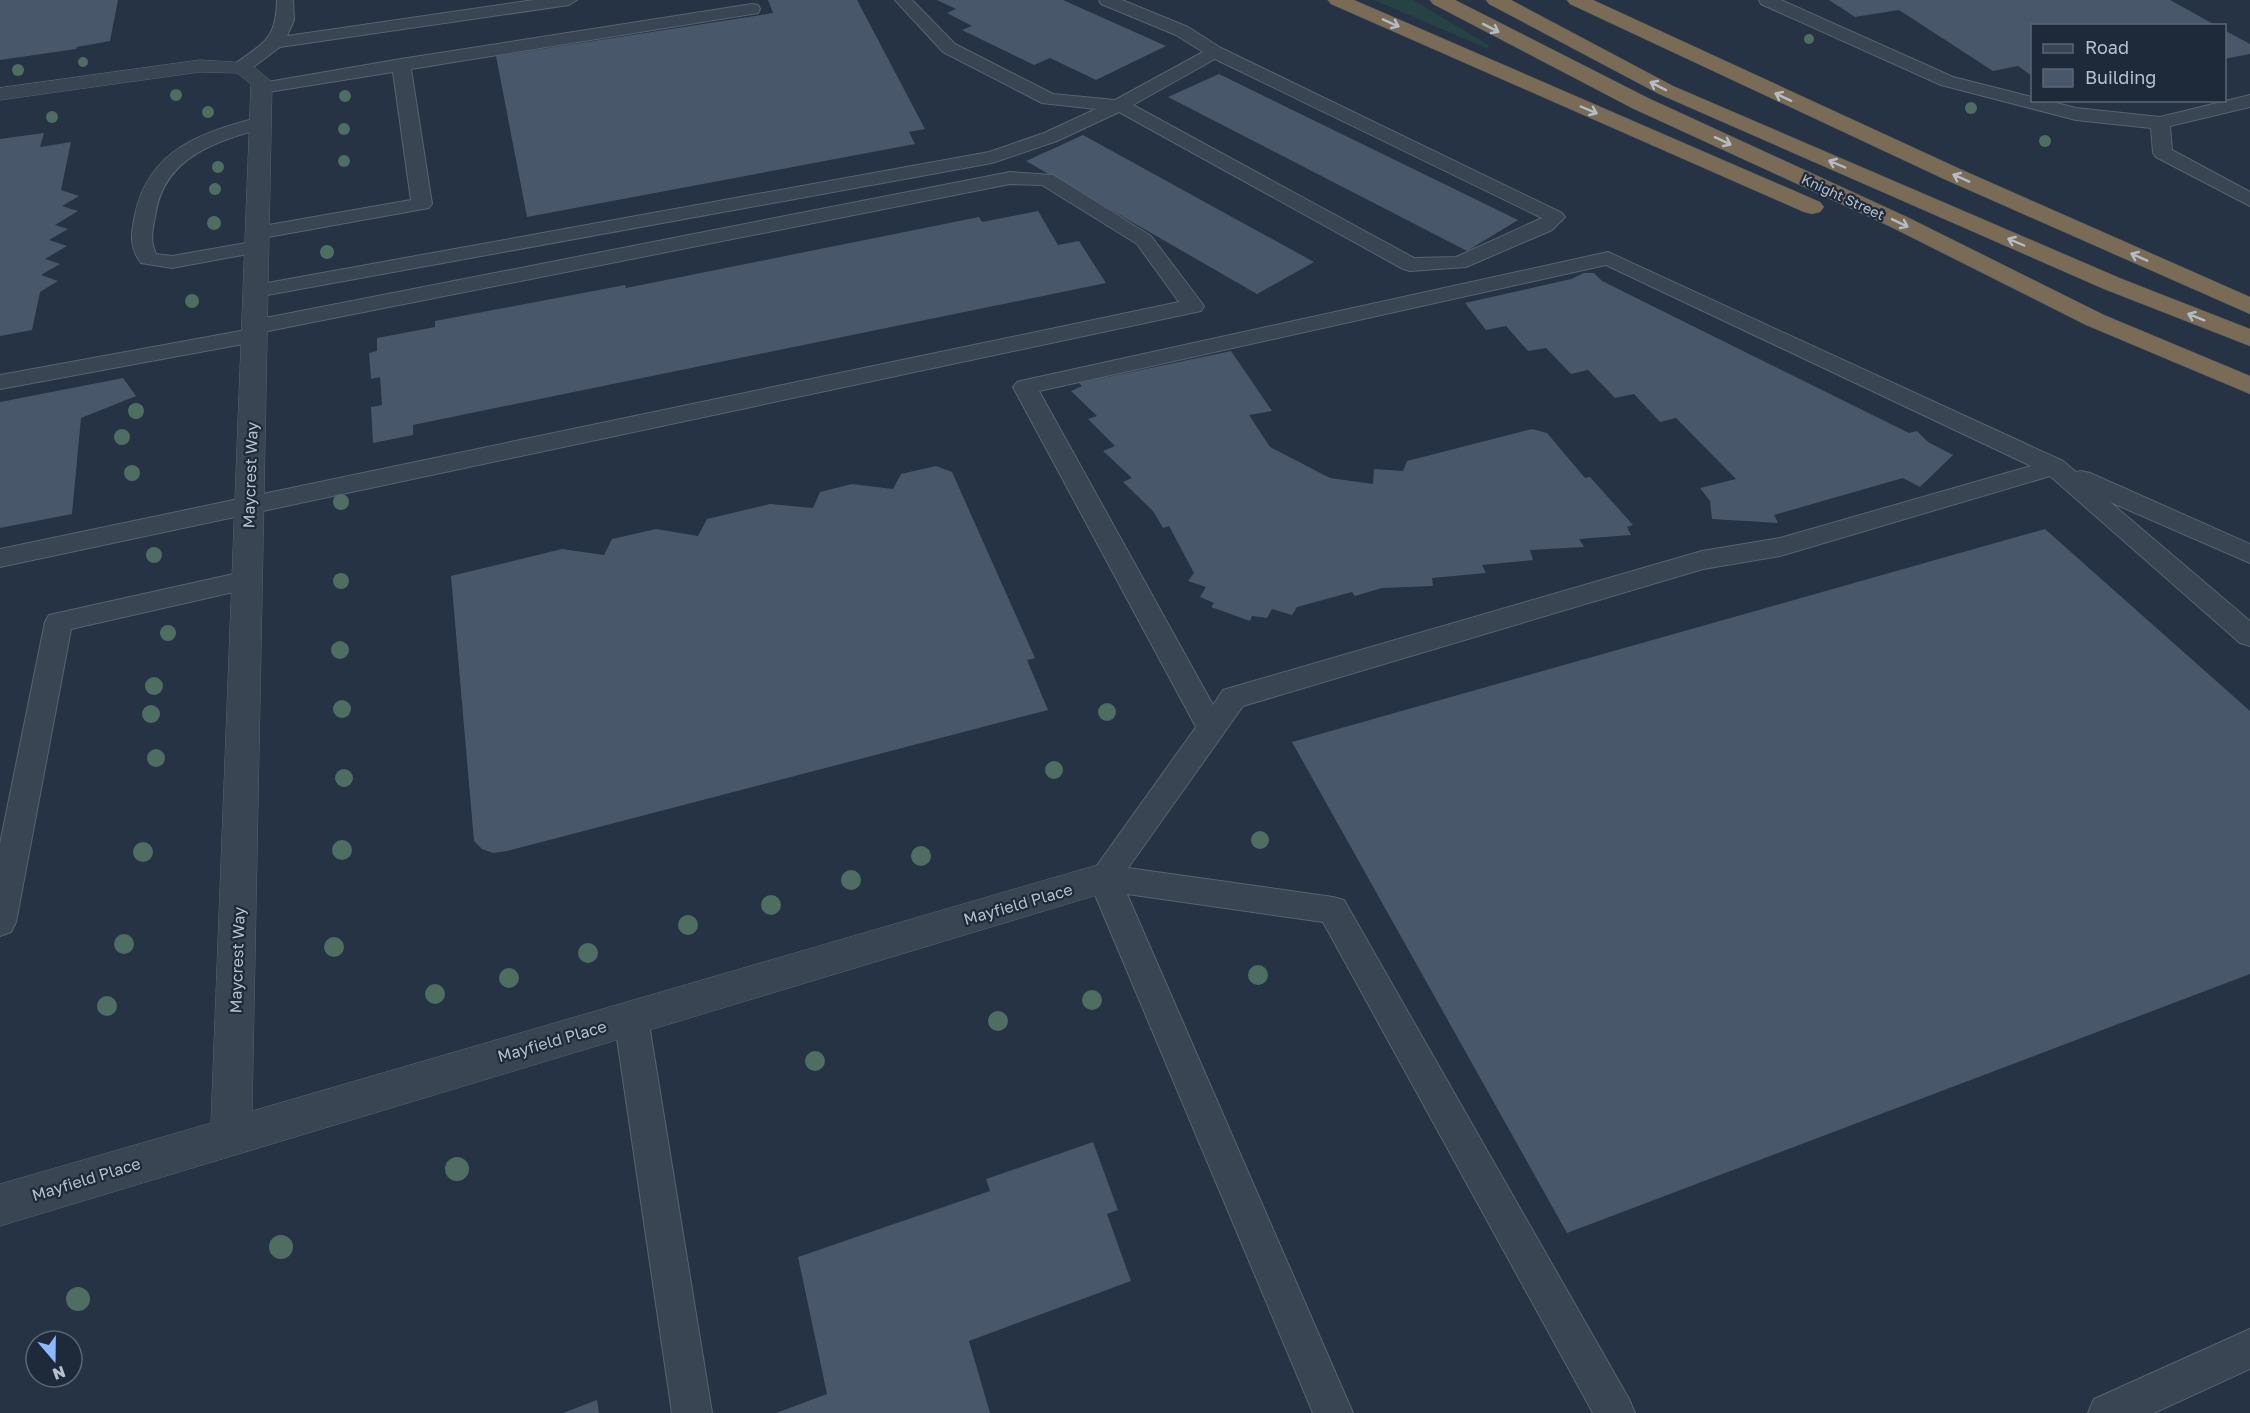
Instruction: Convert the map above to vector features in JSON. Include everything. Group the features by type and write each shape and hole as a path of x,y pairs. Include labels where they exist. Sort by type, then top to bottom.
{"highway":[{"path":"1338,0 1878,235 2095,320"},
{"name":"Knight Street","path":"1440,0 1640,103 1899,222 2095,320 2250,386"},
{"name":"Knight Street","path":"1496,0 1666,90 2102,279 2250,338"},
{"path":"1581,1 1931,164 2250,306"}],"street":[{"path":"0,94 189,67 242,67 262,82 262,88"},
{"name":"Maycrest Way","path":"231,1136 262,88"},
{"name":"Mayfield Place","path":"0,1205 1104,878"}],"lane":[{"path":"275,43 285,20 285,0"},
{"path":"242,67 275,43 569,0"},
{"path":"903,0 949,48 1049,99 1121,106 1410,265 1459,263 1545,226 1556,217 1215,52 1182,31 1107,0"},
{"path":"1767,0 1947,81 2076,114 2160,123 2250,101"},
{"path":"262,88 752,9"},
{"path":"256,291 992,157 1029,146 1121,106 1215,52"},
{"path":"261,123 238,129 198,145 162,170 150,190 140,244 148,259 172,262 257,240 422,204 401,64"},
{"path":"2160,123 2163,153 2250,200"},
{"path":"0,382 1010,178 1046,179 1144,240 1193,306 0,558"},
{"path":"1211,728 1025,387 1608,258 2054,467 2250,554"},
{"path":"2054,467 2250,636"},
{"path":"1104,878 1233,698 1702,560 1780,547 2054,467"},
{"path":"0,922 59,622 247,580"},
{"path":"1104,878 1333,1413"},
{"path":"1104,878 1333,910 1615,1413"},
{"path":"631,1018 692,1413"},
{"path":"2108,1413 2250,1349"}],"green space":[{"path":"1374,0 1413,0 1490,46 1486,48"}],"building":[{"path":"0,0 118,0 110,41 76,49 0,60"},
{"path":"768,0 857,0 925,129 909,132 915,144 527,217 496,56 773,13"},
{"path":"937,0 1063,0 1166,46 1096,80 1050,58 1034,65 962,30 972,26 947,13 956,9"},
{"path":"1829,0 2170,0 2213,24 2031,24 2031,75 2018,66 1993,71 1899,10 1855,17"},
{"path":"2226,31 2250,44 2250,54 2226,59"},
{"path":"1219,74 1518,220 1467,251 1168,97"},
{"path":"44,133 40,147 71,142 61,190 79,196 62,206 78,211 55,225 68,229 49,240 67,246 45,259 60,264 41,275 58,281 40,292 32,330 0,336 0,139"},
{"path":"1083,135 1314,262 1257,294 1026,161"},
{"path":"1038,211 1058,245 1079,241 1106,283 413,425 413,435 373,443 371,407 382,405 380,377 371,379 369,353 377,351 377,338 435,327 435,321 625,285 626,288 979,217 982,222"},
{"path":"1584,273 1594,273 1602,281 1909,433 1917,431 1928,442 1953,455 1920,487 1903,478 1774,515 1778,523 1712,519 1710,501 1700,488 1736,479 1676,418 1660,422 1634,394 1615,398 1588,370 1571,374 1546,348 1528,351 1506,326 1486,330 1465,303 1571,279"},
{"path":"1231,351 1272,411 1249,415 1270,447 1330,478 1373,484 1374,469 1403,471 1407,461 1532,429 1547,433 1585,478 1590,477 1633,525 1627,527 1631,535 1579,539 1584,547 1530,550 1533,560 1482,565 1486,573 1432,578 1433,586 1382,588 1355,596 1352,592 1297,607 1292,615 1272,609 1267,618 1252,616 1250,621 1211,607 1214,603 1200,597 1206,587 1188,581 1194,573 1169,526 1163,528 1153,511 1123,482 1132,478 1103,451 1115,446 1088,419 1097,416 1071,391 1082,386 1079,383"},
{"path":"123,378 136,396 81,418 72,514 0,528 0,402"},
{"path":"936,466 952,472 1035,658 1027,660 1048,710 507,851 493,853 482,849 474,841 451,576 562,549 604,555 612,539 656,529 698,536 707,519 770,504 813,508 820,492 852,484 893,489 901,474"},
{"path":"2045,529 2250,711 2250,974 1567,1233 1292,742"},
{"path":"1093,1142 1118,1210 1107,1214 1131,1281 969,1341 990,1413 776,1413 827,1394 798,1257 990,1191 986,1179"},
{"path":"597,1400 599,1413 563,1413"}]}
